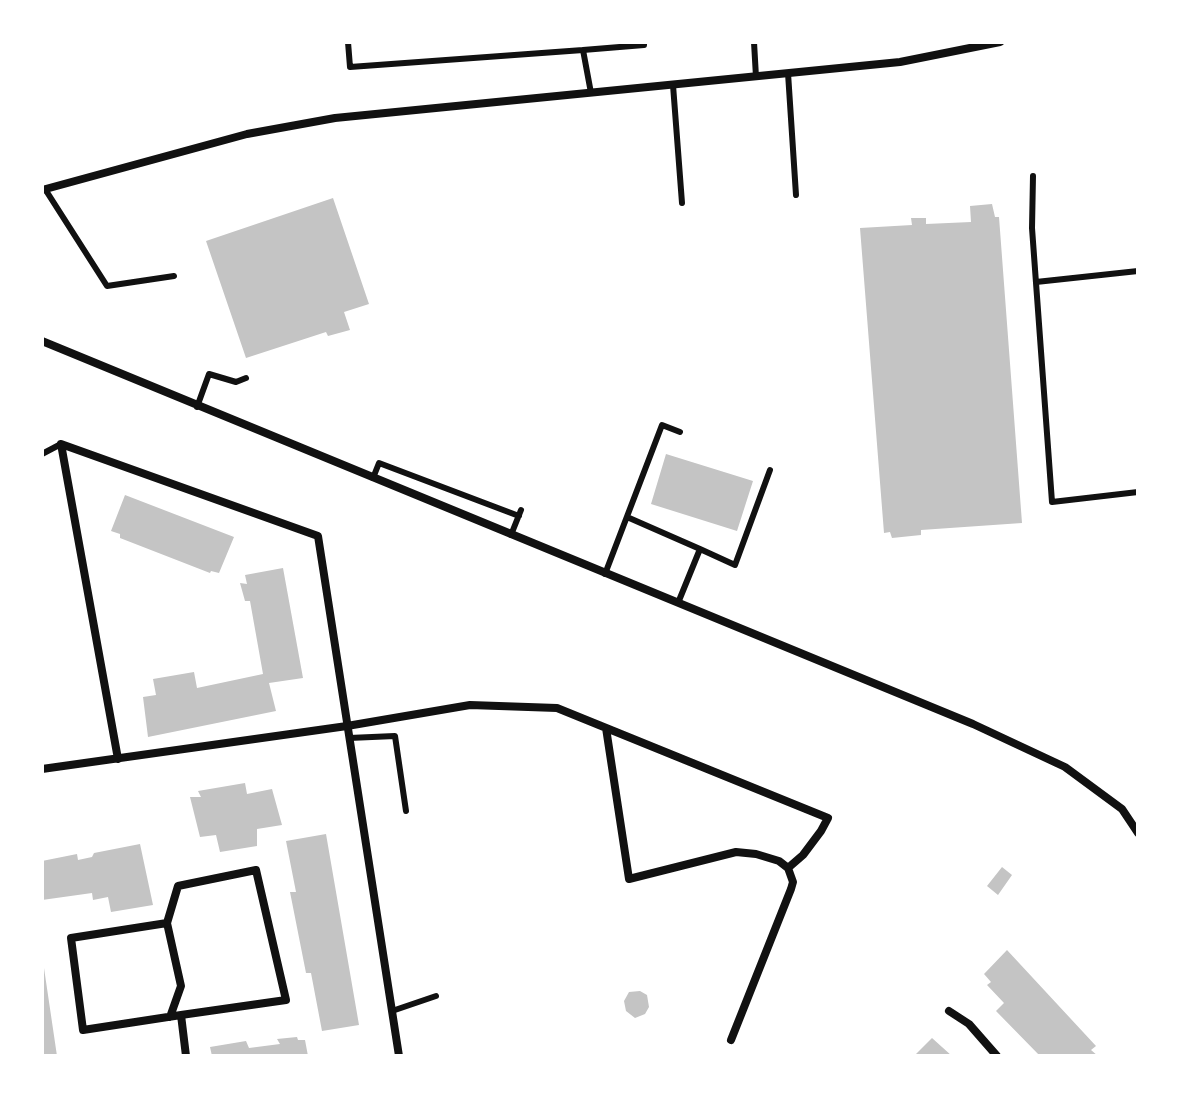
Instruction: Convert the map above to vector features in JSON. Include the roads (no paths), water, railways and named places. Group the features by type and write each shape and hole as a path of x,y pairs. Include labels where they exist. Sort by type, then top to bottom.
{"street":[{"path":"43,189 247,134 335,118 900,62 1000,42"},
{"path":"42,341 973,724 1065,767 1122,809 1138,833"},
{"path":"118,759 61,444 318,536 399,1056"},
{"path":"42,769 347,726 470,705 557,708 828,818 803,855 788,868"},
{"path":"606,728 629,879 736,852 779,861 788,868 793,882 791,889 731,1040"},
{"path":"167,923 71,938 83,1030 286,1000 256,870 178,886 167,923 181,986 170,1017"},
{"path":"949,1011 969,1024 997,1056"},
{"path":"181,1015 186,1056"}],"lane":[{"path":"348,42 350,67 644,45 644,42"},
{"path":"754,42 756,77"},
{"path":"583,50 591,93"},
{"path":"788,73 796,195"},
{"path":"673,85 682,203"},
{"path":"1033,176 1032,228 1052,502 1138,492"},
{"path":"43,189 107,286 174,276"},
{"path":"1036,282 1138,271"},
{"path":"197,407 209,374 236,382 246,378"},
{"path":"605,574 662,425 680,432"},
{"path":"42,454 61,444"},
{"path":"373,478 379,463 520,513 511,535"},
{"path":"627,517 735,565 770,470"},
{"path":"678,603 700,549"},
{"path":"349,738 395,736 406,811"},
{"path":"392,1011 436,996"}]}
